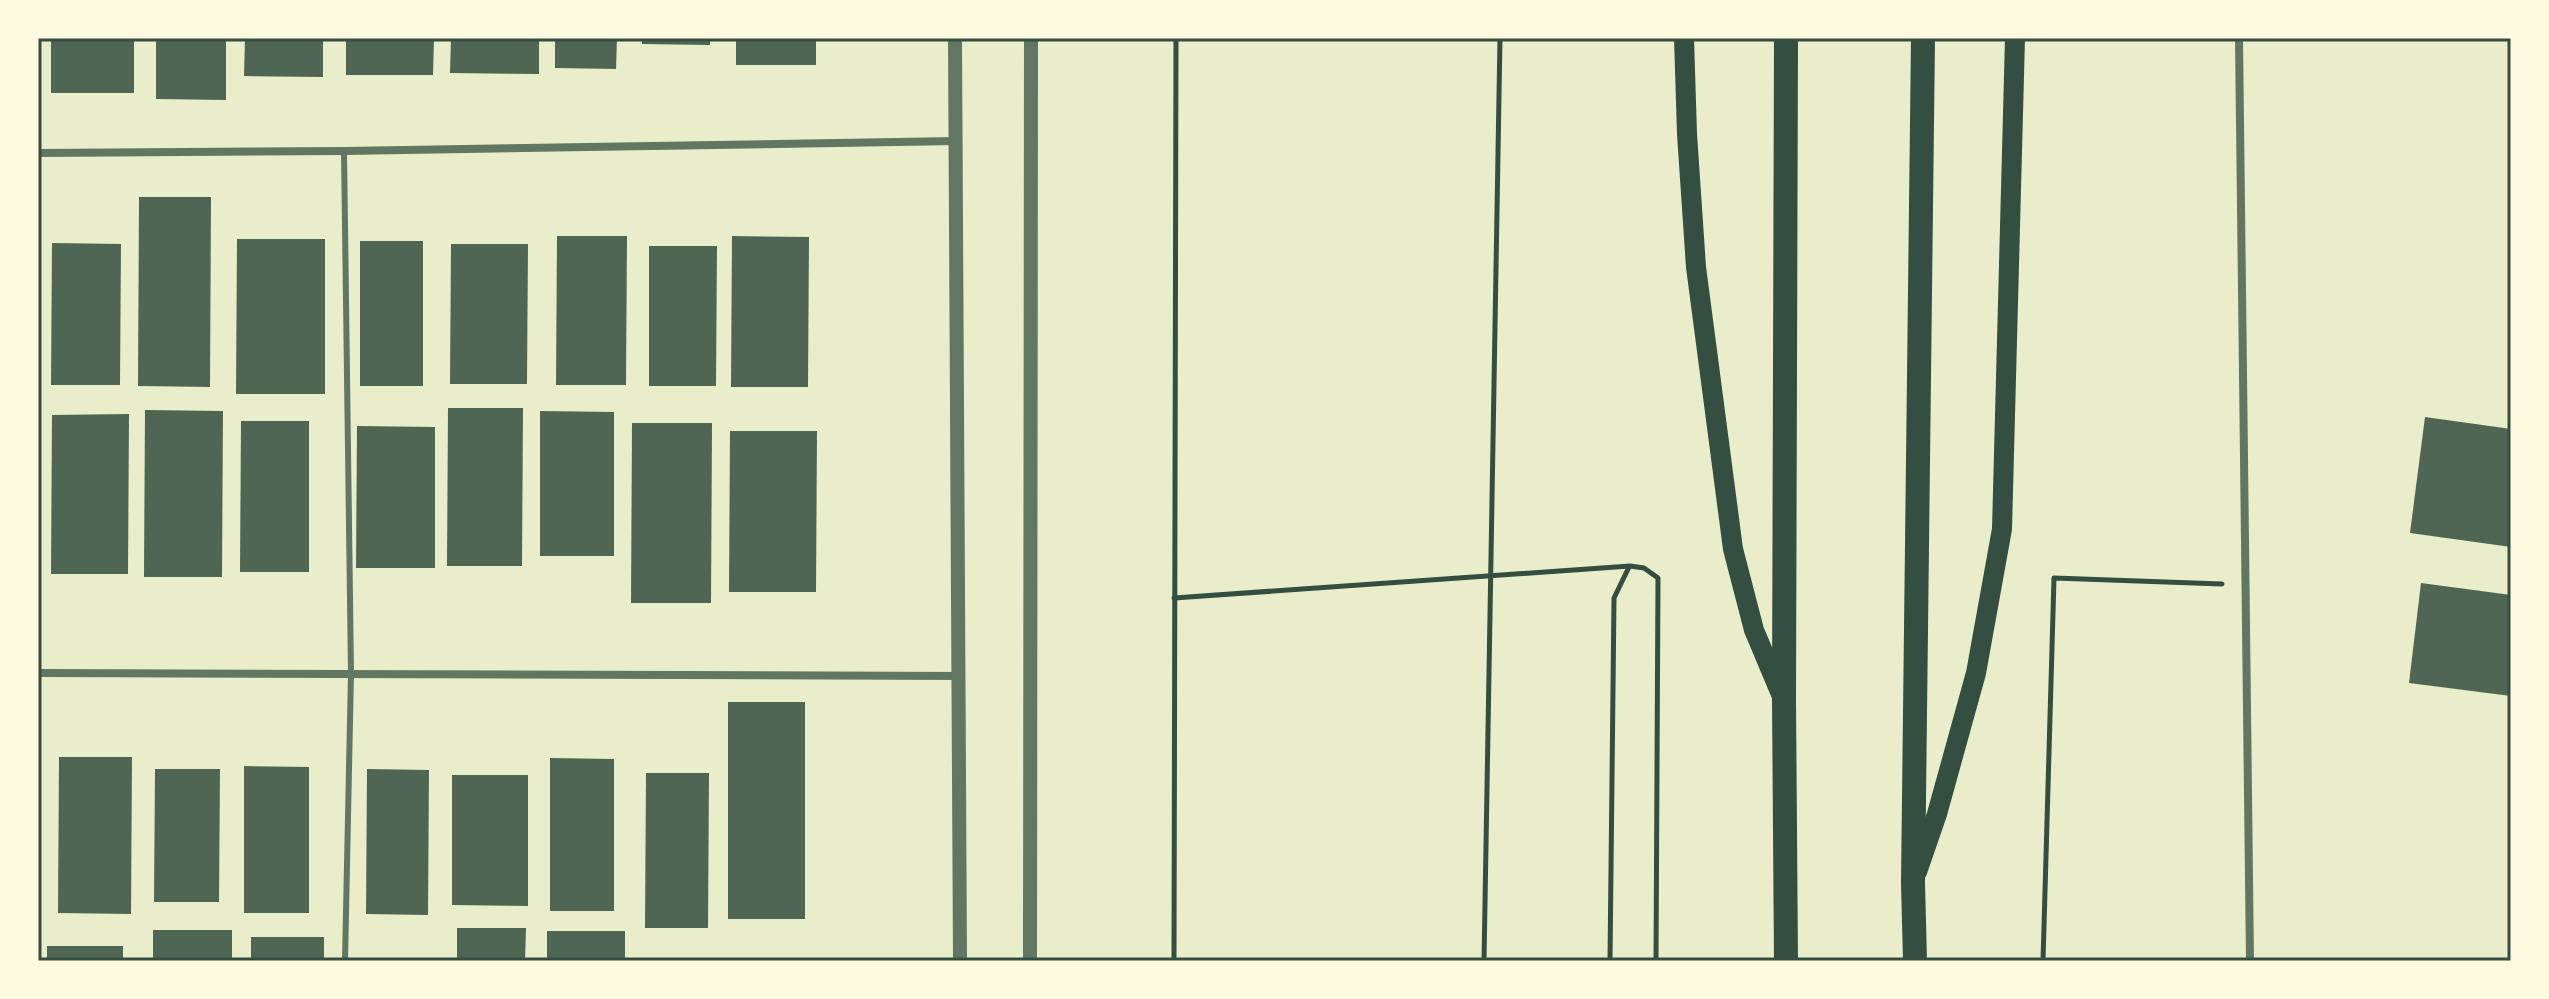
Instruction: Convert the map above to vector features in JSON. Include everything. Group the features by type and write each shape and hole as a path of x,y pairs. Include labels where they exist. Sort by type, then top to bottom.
{"highway":[{"path":"1786,38 1786,961"},
{"path":"1915,961 1913,883 1923,38"}],"main road":[{"path":"1684,38 1696,267 1733,549 1754,630 1784,700"},
{"path":"1913,883 1937,814 1976,673 2002,529 2015,38"}],"street":[{"path":"955,38 960,961"},
{"path":"1030,961 1031,38"},
{"path":"2239,38 2250,961"},
{"path":"38,153 956,141"},
{"path":"38,673 959,676"}],"lane":[{"path":"344,151 351,673 345,961"}],"path":[{"path":"1174,961 1176,38"},
{"path":"1484,961 1500,38"},
{"path":"1174,598 1630,566 1644,568 1658,578 1656,961"},
{"path":"1610,961 1614,598 1630,566"},
{"path":"2043,961 2054,578 2247,585"}],"building":[{"path":"51,38 134,38 134,93 51,93"},
{"path":"156,38 226,38 226,100 156,99"},
{"path":"245,38 323,38 323,77 244,76"},
{"path":"346,38 434,38 433,75 346,75"},
{"path":"451,38 539,38 539,74 450,73"},
{"path":"555,38 617,38 616,69 555,68"},
{"path":"642,38 710,38 710,45 642,44"},
{"path":"736,38 816,38 816,65 736,65"},
{"path":"139,197 211,197 210,387 138,386"},
{"path":"557,236 627,236 626,385 556,385"},
{"path":"732,236 809,237 808,387 731,387"},
{"path":"237,239 325,239 325,394 236,394"},
{"path":"360,241 423,241 423,386 360,386"},
{"path":"52,243 121,244 120,385 51,385"},
{"path":"451,244 528,244 527,384 450,384"},
{"path":"649,246 717,246 716,386 649,386"},
{"path":"448,408 523,408 522,566 447,566"},
{"path":"145,410 223,411 222,577 144,577"},
{"path":"540,411 614,412 614,556 540,556"},
{"path":"129,414 128,574 51,574 52,415"},
{"path":"2425,417 2511,429 2511,547 2410,533"},
{"path":"241,421 309,421 309,572 240,572"},
{"path":"632,423 712,423 711,603 631,603"},
{"path":"357,426 435,427 435,568 356,568"},
{"path":"730,431 817,431 816,592 729,592"},
{"path":"2421,583 2511,595 2511,696 2409,683"},
{"path":"728,702 805,702 805,919 728,919"},
{"path":"59,757 132,757 131,914 58,913"},
{"path":"550,758 614,759 614,911 550,911"},
{"path":"244,766 309,767 309,913 244,913"},
{"path":"155,769 220,769 219,902 154,902"},
{"path":"367,769 429,770 428,915 366,914"},
{"path":"646,773 709,773 708,928 645,928"},
{"path":"452,775 528,775 528,906 452,905"},
{"path":"457,928 526,928 525,961 457,961"},
{"path":"153,930 232,930 232,961 153,961"},
{"path":"547,931 625,931 625,961 547,961"},
{"path":"251,937 324,937 324,961 251,961"},
{"path":"47,946 123,946 123,961 47,961"}]}
